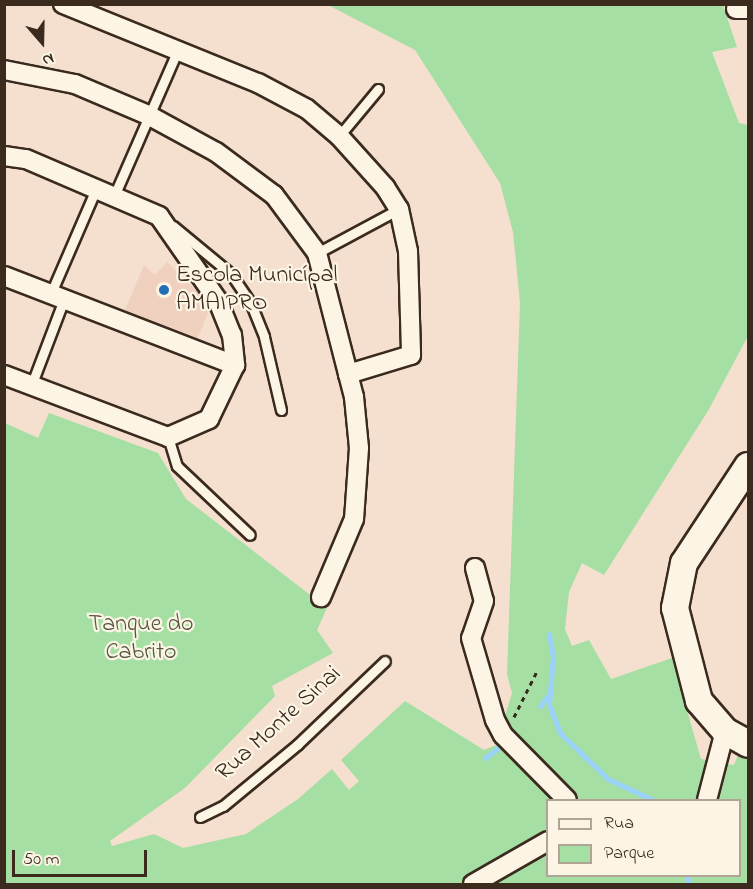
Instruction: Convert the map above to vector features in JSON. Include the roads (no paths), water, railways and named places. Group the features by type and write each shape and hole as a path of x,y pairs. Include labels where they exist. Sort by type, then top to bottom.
{"street":[{"path":"63,4 258,83 307,109 339,136 399,209 408,251 411,355 348,374"},
{"path":"4,70 75,84 148,115 216,153 274,195 316,253 348,374 359,448 354,519 321,597"},
{"path":"4,156 26,159 159,216 218,301 232,335 235,365 209,419 168,437 4,375"},
{"path":"4,276 235,365"},
{"path":"748,466 684,563 675,591 675,608 695,690 706,711 725,732 748,744"},
{"path":"475,568 484,601 471,638 503,735 565,799"},
{"path":"708,799 725,732"},
{"path":"473,885 546,842"}],"lane":[{"path":"114,196 177,52"},
{"path":"339,136 378,89"},
{"path":"31,386 58,296 96,189"},
{"path":"316,253 399,209"},
{"path":"159,216 231,274 251,304 264,337 281,410"},
{"path":"168,437 177,466 250,535"},
{"name":"Rua Monte Sinai","path":"200,817 223,806 297,744 385,661"}],"waterway":[{"path":"549,634 553,657 549,705 561,734 608,779 651,799"},
{"path":"540,706 549,694"},
{"path":"485,758 499,747"},
{"path":"687,877 689,884"}],"place":[{"name":"Escola Municípal AMAIPRO","path":"164,290"}],"park label":[{"name":"Tanque do Cabrito","path":"141,639"}]}
